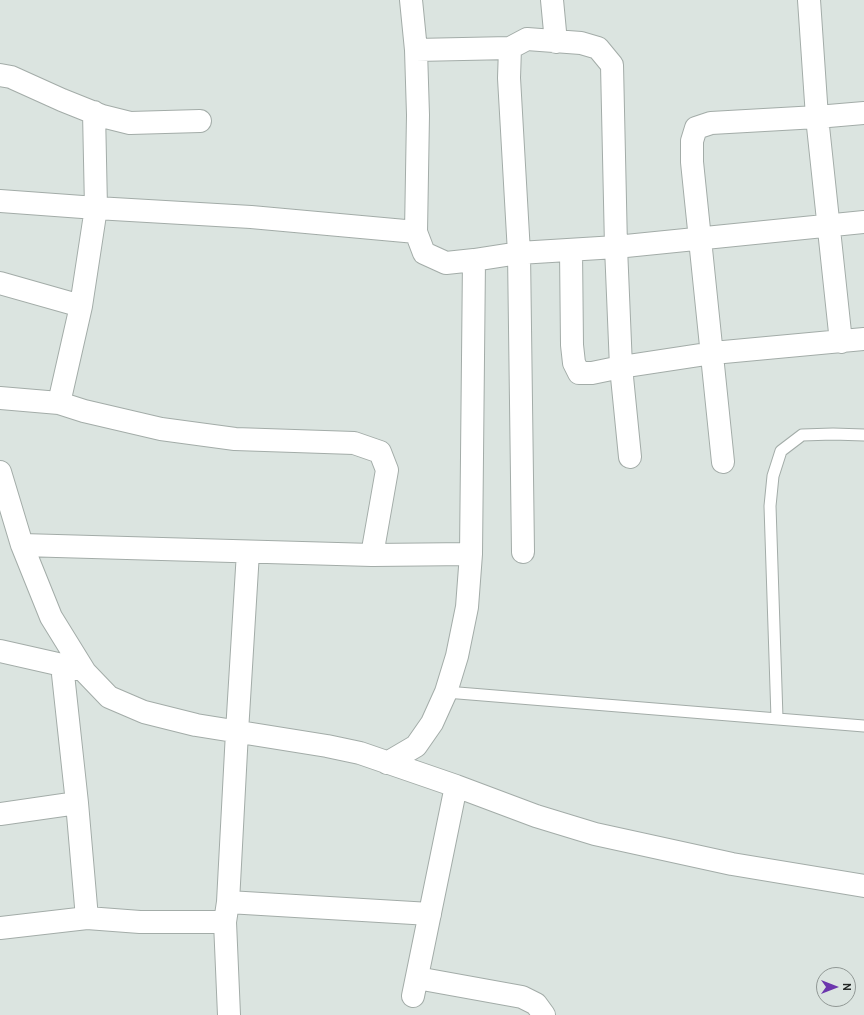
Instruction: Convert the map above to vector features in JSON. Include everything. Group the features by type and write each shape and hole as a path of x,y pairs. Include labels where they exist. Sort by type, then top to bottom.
{"street":[{"path":"411,0 416,50 418,115 416,232 424,253 446,263 519,253 616,247 864,222"},
{"path":"552,0 556,42"},
{"path":"809,0 817,117 841,342"},
{"path":"416,50 510,48 527,39 581,43 598,48 612,65 616,247 621,367 630,457"},
{"path":"510,48 509,78 519,253 523,552"},
{"path":"0,74 11,77 62,100 130,123 200,121"},
{"path":"59,403 81,306 96,208 94,112"},
{"path":"723,462 713,353 692,162 692,142 696,128 711,123 864,113"},
{"path":"0,201 251,217 416,232"},
{"path":"571,250 572,345 574,363 580,373 592,373 713,353 864,340"},
{"path":"387,763 416,746 432,723 446,692 457,656 467,607 471,554 474,260"},
{"path":"0,283 81,306"},
{"path":"0,398 59,403 84,411 161,429 236,439 354,443 380,452 387,470 372,555"},
{"path":"0,473 22,545 51,617 85,672 109,697 144,712 196,725 328,746 360,753 456,786 536,816 595,834 732,864 864,886"},
{"path":"22,545 372,555 471,554"},
{"path":"229,1015 227,912 236,732 248,552"},
{"path":"0,651 62,665 85,672"},
{"path":"62,665 77,803 87,918"},
{"path":"456,786 415,987 522,997 536,1004 544,1015"},
{"path":"0,814 77,803"},
{"path":"0,928 87,918 140,922 227,912 430,914"}],"lane":[{"path":"777,718 770,506 773,476 781,451 802,435 864,435"},
{"path":"446,692 864,726"}]}
